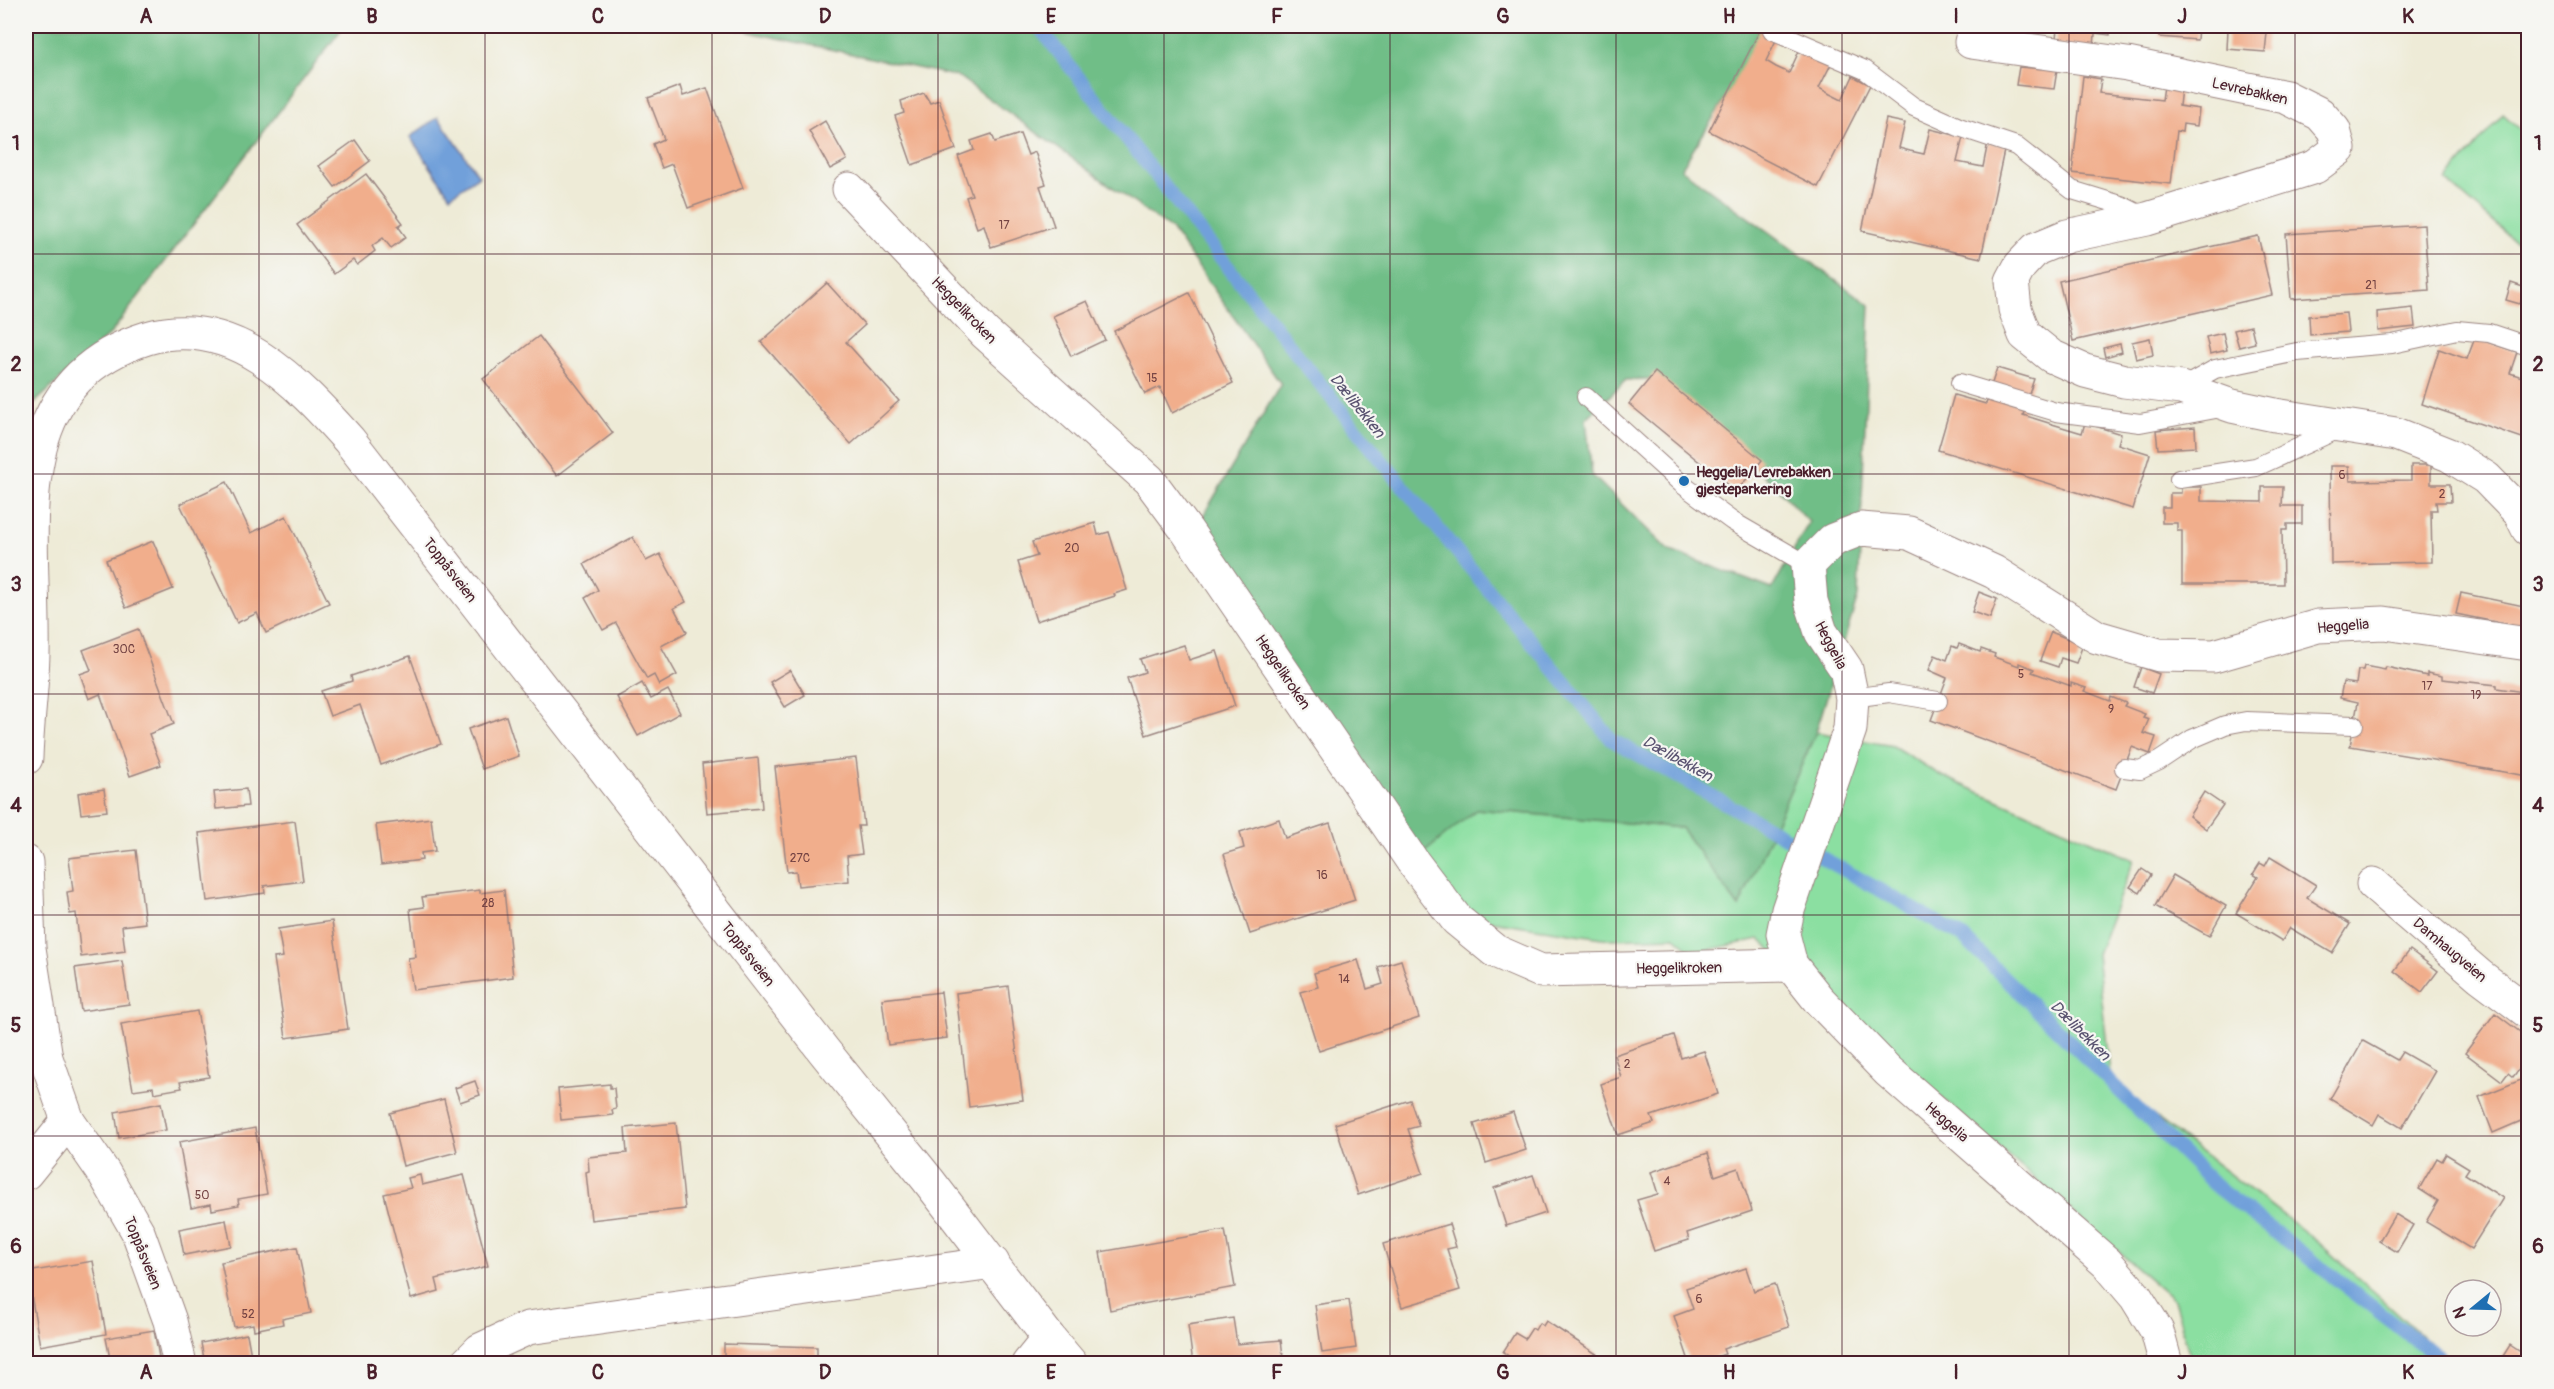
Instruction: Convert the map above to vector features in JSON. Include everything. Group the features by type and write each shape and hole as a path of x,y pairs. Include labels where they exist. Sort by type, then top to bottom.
{"street":[{"name":"Levrebakken","path":"1971,42 2127,64 2286,97 2320,114 2334,130 2339,149 2315,167 2147,219 2067,236 2036,249 2020,266 2012,281 2015,309 2025,335 2051,356 2085,371 2124,381 2181,388 2232,406 2396,434 2449,455 2486,478 2526,517"},
{"name":"Heggelikroken","path":"849,189 985,333 1149,480 1187,531 1413,862 1457,920 1495,951 1541,971 1791,965"},
{"name":"Toppåsveien","path":"26,758 33,654 29,490 33,461 47,420 68,384 94,363 121,346 155,336 182,333 218,336 259,354 305,391 348,440 1071,1364"},
{"name":"Heggelia","path":"2166,1364 2157,1331 2136,1297 2107,1263 1888,1071 1818,999 1791,965 1783,934 1788,910 1851,714 1846,669 1821,632 1811,601 1808,565 1833,540 1861,529 1909,533 1994,572 2097,637 2158,655 2214,656 2318,626 2384,623 2529,644"},
{"name":"Toppåsveien","path":"26,862 29,948 46,1058 68,1121 104,1173 138,1232 170,1322 180,1364"},
{"name":"Damhaugveien","path":"2373,884 2480,976 2529,1012"},
{"path":"26,1173 68,1121"},
{"path":"466,1364 480,1350 528,1328 993,1263"},
{"path":"1028,1364 1049,1338"}],"lane":[{"path":"1772,30 1865,70 1914,107 1959,127 2016,146 2072,190 2121,204 2147,219"},
{"path":"2181,388 2215,369 2297,352 2392,344 2457,330 2489,333 2529,346"},
{"name":"Levrebakken","path":"1960,382 2056,412 2140,423 2232,406"},
{"path":"1586,397 1683,485 1732,521 1808,565"},
{"path":"2179,479 2256,467 2347,426"},
{"path":"1851,714 1889,693 1938,701"},
{"path":"2124,768 2140,770 2192,740 2225,725 2246,721 2354,725"}],"green space":[{"path":"26,26 344,26 111,333 27,410 26,416"},
{"path":"722,26 1771,26 1681,169 1870,305 1858,596 1816,732 1739,907 1681,828 1477,809 1413,862 1197,526 1281,384 1172,230 959,77","holes":["1661,378 1776,487 1809,522 1772,589 1668,550 1592,475 1586,419 1626,380"]},
{"path":"2503,114 2528,136 2528,252 2446,181"},
{"path":"1816,732 1893,746 1940,775 2134,860 2097,954 2111,1083 2318,1242 2452,1363 2192,1363 2174,1300 1759,939 1694,953 1675,937 1609,939 1478,919 1413,862 1476,809 1682,828 1739,907"}],"water":[{"path":"438,117 479,176 450,196 410,137"}],"building":[{"path":"1907,26 1974,26 1973,34 1907,28"},
{"path":"1989,26 2028,26 2026,41 1988,37"},
{"path":"2030,26 2111,26 2110,35 2095,33 2094,49 2055,45 2057,30"},
{"path":"2160,26 2198,26 2197,40 2159,37"},
{"path":"1761,28 1778,36 1766,61 1776,67 1789,73 1800,49 1831,64 1819,88 1830,94 1842,100 1853,76 1870,85 1818,187 1709,131"},
{"path":"2228,29 2267,33 2265,52 2227,49"},
{"path":"2019,67 2057,70 2054,89 2016,85"},
{"path":"2083,76 2101,79 2099,93 2162,100 2164,86 2181,88 2179,106 2199,109 2197,126 2183,124 2182,132 2177,131 2171,184 2072,173"},
{"path":"680,86 683,96 707,88 743,188 688,208 672,164 662,168 653,144 664,139 648,98"},
{"path":"924,93 930,103 939,100 956,149 912,165 895,116 904,113 901,101"},
{"path":"1886,119 1905,123 1899,148 1910,151 1924,154 1930,129 1963,137 1957,162 1983,167 1988,142 2005,146 1981,258 1862,231"},
{"path":"825,121 847,160 830,169 809,131"},
{"path":"992,134 995,142 1020,134 1028,155 1035,152 1046,184 1040,186 1054,226 991,247 984,225 977,228 966,197 972,195 958,156 974,150 971,141"},
{"path":"355,140 370,161 335,187 319,166"},
{"path":"366,174 403,223 398,226 406,237 391,248 383,238 372,246 375,251 357,265 353,260 334,274 297,225"},
{"path":"2424,225 2429,290 2291,299 2286,234"},
{"path":"2258,236 2272,295 2073,341 2059,281"},
{"path":"827,283 865,325 846,342 899,401 851,444 761,342"},
{"path":"2511,283 2526,288 2520,304 2506,300"},
{"path":"1189,293 1233,383 1172,413 1160,387 1145,394 1114,331"},
{"path":"1087,301 1105,340 1071,356 1053,316"},
{"path":"2413,308 2415,327 2378,331 2377,312"},
{"path":"2346,313 2348,332 2310,335 2309,316"},
{"path":"2251,326 2255,343 2239,347 2234,330"},
{"path":"2223,333 2227,350 2210,354 2206,337"},
{"path":"539,336 613,433 557,476 483,379"},
{"path":"2150,338 2153,355 2136,359 2132,342"},
{"path":"2475,338 2517,352 2510,373 2528,379 2528,440 2422,404 2439,349 2467,359"},
{"path":"2120,344 2122,352 2105,357 2103,348"},
{"path":"1997,368 2034,379 2028,397 1991,386"},
{"path":"1655,372 1762,460 1736,492 1629,404"},
{"path":"1954,395 1986,404 1989,395 2026,406 2023,415 2082,433 2085,423 2121,434 2118,444 2150,454 2133,509 1938,450"},
{"path":"2195,427 2196,447 2158,449 2156,430"},
{"path":"2411,465 2431,465 2431,484 2450,484 2451,502 2436,502 2437,510 2431,510 2432,562 2331,564 2330,466 2349,466 2350,481 2411,480"},
{"path":"227,482 251,533 286,516 329,603 266,633 257,613 237,623 180,504"},
{"path":"2181,487 2201,487 2201,501 2262,502 2262,487 2283,487 2282,506 2302,506 2302,524 2287,524 2287,530 2282,530 2283,584 2182,584 2182,531 2177,531 2177,523 2162,523 2162,507 2170,507 2170,493 2181,493"},
{"path":"1095,523 1098,535 1109,532 1127,590 1114,594 1115,596 1036,621 1018,562 1037,556 1032,542"},
{"path":"633,537 646,561 660,554 686,602 674,608 687,632 661,646 677,675 659,685 654,675 647,679 616,623 603,630 585,598 598,590 584,564"},
{"path":"153,541 173,589 126,608 106,560"},
{"path":"1979,592 1997,599 1990,618 1972,612"},
{"path":"2461,593 2524,606 2520,627 2456,614"},
{"path":"138,629 174,724 149,734 161,765 130,776 100,694 89,699 80,674 91,670 83,650"},
{"path":"2051,632 2083,645 2076,663 2061,658 2058,667 2040,661"},
{"path":"1959,644 1980,652 1981,649 1995,654 1994,657 2019,666 2019,663 2034,669 2032,672 2071,686 2071,683 2086,688 2084,691 2110,701 2111,697 2126,703 2124,706 2145,714 2143,717 2149,719 2143,733 2156,737 2150,754 2132,747 2116,789 1931,720 1947,678 1929,670 1935,655 1947,660 1952,646 1957,648"},
{"path":"1184,645 1189,660 1217,651 1235,706 1146,735 1127,678 1145,672 1140,659"},
{"path":"410,656 441,744 381,765 360,705 330,716 321,691 352,681 351,676"},
{"path":"2364,666 2385,670 2386,667 2427,676 2427,673 2442,676 2442,679 2497,685 2497,688 2523,692 2523,689 2528,690 2528,776 2350,746 2358,702 2340,698 2343,682 2356,684 2358,670 2363,670"},
{"path":"2141,667 2159,674 2152,693 2134,687"},
{"path":"790,670 805,695 785,707 770,682"},
{"path":"642,683 651,699 668,690 680,713 638,736 617,697"},
{"path":"506,716 519,756 482,769 468,729"},
{"path":"758,758 762,808 707,813 702,764"},
{"path":"856,758 864,826 858,826 862,854 847,856 849,881 798,886 796,871 787,872 775,767"},
{"path":"104,789 107,811 81,814 78,793"},
{"path":"246,789 248,806 216,809 214,792"},
{"path":"2204,792 2223,805 2206,829 2189,816"},
{"path":"431,818 435,851 421,853 422,860 381,865 376,825"},
{"path":"1279,819 1285,838 1330,823 1355,900 1250,934 1224,854 1244,848 1240,832"},
{"path":"295,821 303,881 264,886 265,893 207,901 199,833"},
{"path":"136,850 145,923 122,926 125,951 81,957 76,913 70,914 67,892 73,891 69,858"},
{"path":"2270,857 2316,885 2307,898 2350,924 2332,953 2290,928 2282,941 2236,913 2258,877 2253,874 2260,863 2265,866"},
{"path":"2142,869 2151,875 2140,893 2130,887"},
{"path":"2173,875 2226,906 2209,936 2155,906"},
{"path":"480,890 480,893 504,890 513,977 413,990 408,958 416,957 410,909 424,907 422,897"},
{"path":"332,921 348,1029 286,1038 274,958 283,957 278,929"},
{"path":"2410,950 2438,971 2422,992 2394,971"},
{"path":"1358,960 1367,989 1383,984 1378,967 1401,960 1419,1018 1319,1051 1300,992 1318,987 1314,973"},
{"path":"122,961 129,1004 81,1011 75,968"},
{"path":"1008,986 1023,1100 969,1107 956,993"},
{"path":"941,992 947,1038 888,1045 882,999"},
{"path":"197,1011 209,1077 180,1082 182,1088 154,1093 153,1087 133,1090 121,1024"},
{"path":"2495,1013 2528,1038 2528,1057 2513,1077 2508,1073 2502,1081 2465,1053"},
{"path":"1674,1035 1681,1058 1704,1051 1718,1094 1651,1116 1654,1123 1618,1135 1601,1084 1621,1077 1614,1055"},
{"path":"2363,1041 2397,1060 2402,1052 2435,1071 2402,1128 2379,1114 2373,1125 2330,1099"},
{"path":"2528,1077 2528,1118 2493,1133 2479,1097"},
{"path":"475,1081 480,1095 460,1102 455,1088"},
{"path":"610,1084 610,1088 614,1088 616,1109 612,1110 613,1115 561,1120 558,1089"},
{"path":"444,1099 457,1152 403,1166 390,1113"},
{"path":"1410,1100 1419,1126 1408,1129 1423,1173 1358,1195 1335,1124"},
{"path":"161,1103 166,1130 119,1138 115,1112"},
{"path":"1513,1112 1526,1150 1486,1163 1474,1124"},
{"path":"676,1123 685,1209 591,1220 586,1172 589,1171 588,1157 627,1153 625,1128"},
{"path":"255,1128 267,1194 238,1199 239,1205 212,1210 211,1204 191,1208 179,1142"},
{"path":"1708,1153 1715,1176 1738,1168 1752,1211 1687,1233 1689,1240 1654,1251 1637,1200 1658,1194 1651,1172"},
{"path":"2446,1154 2469,1168 2465,1174 2503,1198 2471,1249 2426,1222 2438,1201 2419,1189 2437,1158 2442,1161"},
{"path":"420,1175 422,1185 464,1175 488,1266 436,1279 439,1291 411,1299 384,1194 411,1188 408,1178"},
{"path":"1533,1175 1546,1213 1506,1226 1494,1188"},
{"path":"2395,1214 2413,1225 2397,1252 2379,1241"},
{"path":"226,1220 231,1246 184,1255 179,1229"},
{"path":"1449,1224 1456,1247 1447,1249 1460,1290 1402,1307 1383,1244"},
{"path":"1225,1230 1235,1287 1110,1310 1100,1252"},
{"path":"297,1247 311,1313 282,1319 283,1324 254,1330 253,1324 234,1327 221,1262"},
{"path":"93,1261 106,1334 40,1346 27,1272"},
{"path":"1746,1268 1754,1291 1775,1284 1789,1327 1723,1349 1725,1354 1697,1364 1690,1364 1674,1316 1693,1309 1686,1288"},
{"path":"1349,1300 1356,1348 1322,1353 1315,1305"},
{"path":"1233,1318 1237,1344 1281,1340 1284,1364 1193,1364 1188,1325"},
{"path":"1546,1321 1598,1355 1592,1364 1520,1364 1503,1352 1515,1333 1525,1339 1532,1328 1535,1330 1539,1323 1543,1326"},
{"path":"154,1330 159,1357 111,1364 106,1338"},
{"path":"247,1334 252,1361 238,1364 205,1364 201,1343"},
{"path":"724,1344 817,1347 817,1364 724,1364"},
{"path":"2510,1345 2528,1357 2528,1364 2498,1364"}],"waterway":[{"name":"Dælibekken","path":"1038,26 1355,428 1612,740 1962,936 2220,1190 2447,1364"}],"place":[{"name":"Heggelia/Levrebakken gjesteparkering","path":"1684,481"}]}
